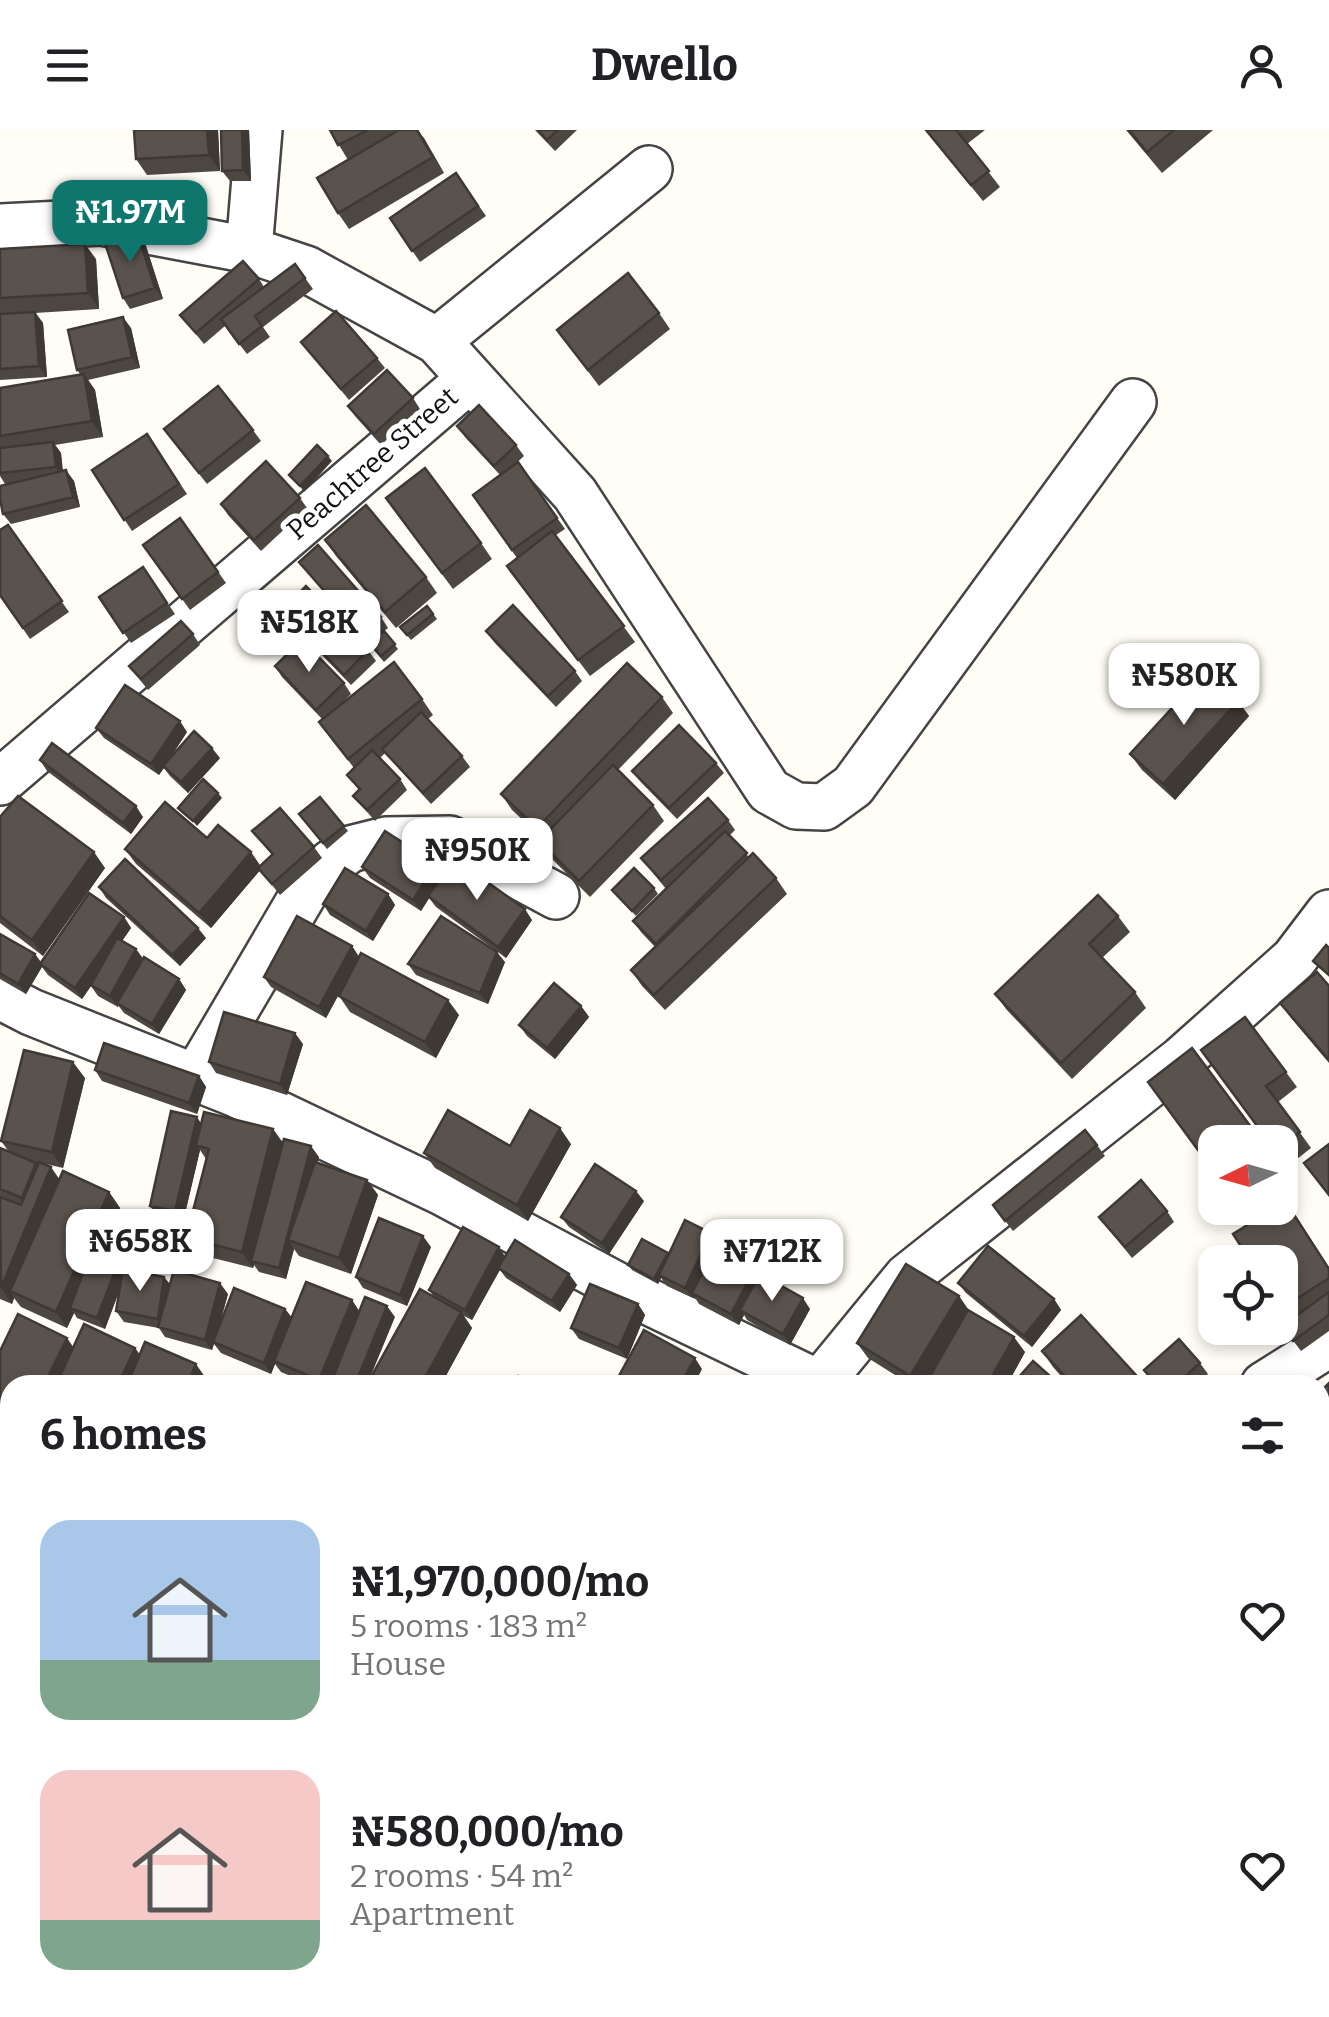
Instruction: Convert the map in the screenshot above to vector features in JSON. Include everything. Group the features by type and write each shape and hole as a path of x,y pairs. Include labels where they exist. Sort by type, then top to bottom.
{"street":[{"path":"250,250 259,130"},
{"path":"437,341 649,169"},
{"path":"0,226 101,222 250,250 306,269 437,341 575,494 769,792 796,806 824,808 853,786 1133,402"},
{"name":"Peachtree Street","path":"0,782 470,379"},
{"path":"196,1078 314,876 350,849 386,840 450,839 556,896"},
{"path":"828,1375 907,1276 1182,1059 1294,958 1329,913"},
{"path":"0,996 196,1078 442,1192 633,1294 802,1375"},
{"path":"1280,1375 1329,1344"}],"building":[{"path":"134,130 207,130 209,155 136,159"},
{"path":"221,130 242,130 243,170 222,171"},
{"path":"330,130 368,130 338,145"},
{"path":"399,130 417,130 433,157 338,213 317,178"},
{"path":"538,130 558,130 547,140"},
{"path":"926,130 956,130 989,171 971,185"},
{"path":"1129,130 1174,130 1147,152"},
{"path":"456,173 478,206 412,251 390,218"},
{"path":"137,232 155,288 123,298 105,243"},
{"path":"85,244 88,293 0,298 0,249"},
{"path":"243,261 259,279 196,333 180,315"},
{"path":"295,264 305,278 255,316 262,326 239,344 221,319"},
{"path":"628,273 659,313 588,370 557,330"},
{"path":"336,311 377,358 341,389 301,342"},
{"path":"35,312 39,366 0,369 0,314"},
{"path":"123,317 132,357 77,370 68,330"},
{"path":"387,370 413,398 374,434 348,406"},
{"path":"84,374 92,421 0,436 0,388"},
{"path":"218,386 253,430 199,473 164,429"},
{"path":"479,405 516,445 494,466 457,426"},
{"path":"147,434 179,484 124,520 92,470"},
{"path":"53,442 56,467 0,473 0,448"},
{"path":"317,445 328,456 300,486 289,475"},
{"path":"266,461 300,498 254,540 221,504"},
{"path":"518,462 557,518 512,550 473,495"},
{"path":"425,468 481,543 442,573 386,498"},
{"path":"66,470 73,497 3,514 0,486"},
{"path":"366,505 426,577 385,612 325,540"},
{"path":"180,518 218,572 182,599 143,545"},
{"path":"8,525 62,601 23,628 0,595 0,530"},
{"path":"552,531 624,626 578,660 507,566"},
{"path":"318,545 381,617 362,634 299,562"},
{"path":"143,567 167,603 123,633 99,597"},
{"path":"306,586 368,650 344,675 281,611"},
{"path":"513,605 575,671 548,696 486,631"},
{"path":"427,606 433,614 407,635 400,627"},
{"path":"181,621 193,634 141,679 129,666"},
{"path":"384,631 395,644 381,656 369,642"},
{"path":"302,640 344,683 316,710 275,666"},
{"path":"394,662 422,699 348,759 319,722"},
{"path":"627,663 662,697 537,828 501,794"},
{"path":"1206,671 1238,701 1163,784 1130,754"},
{"path":"125,685 180,721 151,764 96,728"},
{"path":"421,712 462,756 423,793 382,749"},
{"path":"679,725 716,763 669,808 632,771"},
{"path":"194,731 212,748 181,782 163,766"},
{"path":"52,743 136,806 123,823 40,760"},
{"path":"372,750 400,779 367,810 353,796 360,789 347,775"},
{"path":"613,765 653,805 579,881 539,841"},
{"path":"203,779 218,793 193,821 178,808"},
{"path":"18,796 94,852 32,940 0,916 0,817"},
{"path":"320,797 344,826 323,843 299,814"},
{"path":"708,798 728,820 661,880 641,858"},
{"path":"165,802 207,838 218,825 251,852 199,913 125,849"},
{"path":"280,808 314,847 272,884 258,868 273,854 252,831"},
{"path":"385,831 436,864 413,900 362,867"},
{"path":"725,831 747,853 656,944 633,921"},
{"path":"753,853 776,878 654,995 631,970"},
{"path":"125,859 198,928 172,955 99,887"},
{"path":"455,859 525,909 498,947 428,896"},
{"path":"345,868 388,894 366,931 323,904"},
{"path":"634,868 654,888 632,911 612,890"},
{"path":"89,893 124,917 75,988 40,964"},
{"path":"1098,895 1118,916 1089,944 1135,992 1061,1063 995,994"},
{"path":"297,916 352,946 319,1007 264,977"},
{"path":"441,916 497,952 480,993 408,964"},
{"path":"0,934 35,954 18,984 0,973"},
{"path":"117,938 136,949 110,996 91,985"},
{"path":"1326,945 1329,948 1329,975 1313,961"},
{"path":"361,953 448,1000 425,1042 339,996"},
{"path":"144,957 179,979 152,1024 117,1003"},
{"path":"1317,972 1329,986 1329,1060 1280,1003"},
{"path":"554,983 581,1006 547,1048 519,1025"},
{"path":"224,1012 295,1033 280,1084 209,1062"},
{"path":"1245,1017 1286,1072 1266,1086 1295,1125 1256,1125 1201,1050"},
{"path":"104,1043 199,1076 189,1103 95,1070"},
{"path":"1192,1048 1250,1125 1198,1125 1198,1150 1148,1082"},
{"path":"24,1050 73,1062 52,1152 1,1141"},
{"path":"448,1110 510,1146 530,1110 560,1128 517,1205 424,1153"},
{"path":"171,1111 197,1117 175,1211 150,1206"},
{"path":"204,1112 273,1129 242,1252 186,1238 209,1149 196,1145"},
{"path":"1085,1130 1097,1145 1005,1221 993,1205"},
{"path":"284,1139 311,1146 279,1268 251,1261"},
{"path":"1329,1144 1329,1195 1304,1163"},
{"path":"0,1148 36,1163 22,1198 0,1189"},
{"path":"39,1162 51,1167 1,1288 0,1197 21,1205"},
{"path":"315,1162 367,1180 339,1258 288,1240"},
{"path":"595,1164 636,1191 602,1243 561,1217"},
{"path":"63,1171 109,1192 56,1312 10,1291"},
{"path":"1141,1180 1167,1211 1125,1247 1099,1217"},
{"path":"379,1218 423,1236 400,1295 356,1277"},
{"path":"685,1220 711,1233 685,1288 659,1275"},
{"path":"1298,1221 1329,1269 1329,1278 1298,1298 1298,1245 1240,1245 1233,1234 1248,1225 1298,1225"},
{"path":"463,1227 499,1247 465,1310 429,1290"},
{"path":"98,1232 126,1243 97,1318 70,1308"},
{"path":"642,1239 668,1253 654,1279 628,1265"},
{"path":"515,1240 569,1274 552,1301 498,1268"},
{"path":"988,1246 1054,1299 1024,1336 958,1283"},
{"path":"713,1252 752,1274 731,1314 692,1293"},
{"path":"906,1264 959,1296 911,1375 857,1343"},
{"path":"123,1269 164,1277 158,1319 116,1311"},
{"path":"174,1270 220,1283 205,1340 158,1327"},
{"path":"760,1274 803,1298 783,1334 740,1310"},
{"path":"306,1282 352,1300 321,1375 307,1375 274,1361"},
{"path":"590,1284 638,1304 619,1348 571,1328"},
{"path":"234,1288 285,1309 264,1363 213,1342"},
{"path":"420,1289 461,1312 426,1375 372,1375"},
{"path":"1329,1292 1329,1315 1298,1337 1298,1314"},
{"path":"365,1297 387,1306 359,1375 334,1375"},
{"path":"968,1310 1014,1337 993,1375 931,1375"},
{"path":"18,1314 67,1338 49,1375 0,1375 0,1351"},
{"path":"1081,1315 1136,1375 1064,1375 1042,1351"},
{"path":"84,1324 135,1348 123,1375 61,1375"},
{"path":"644,1330 695,1358 686,1375 619,1375"},
{"path":"1179,1339 1200,1363 1187,1375 1148,1375 1144,1370"},
{"path":"145,1342 196,1364 191,1375 131,1375"},
{"path":"1033,1361 1049,1375 1021,1375"}]}
